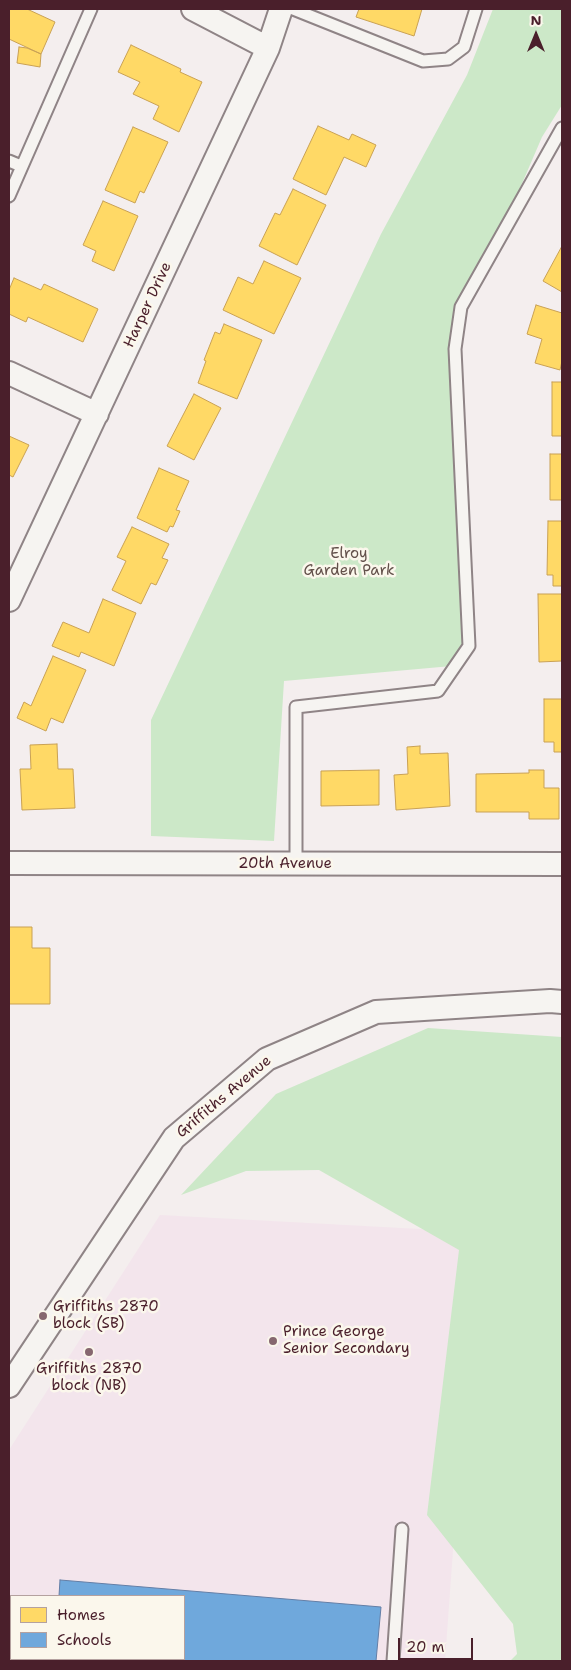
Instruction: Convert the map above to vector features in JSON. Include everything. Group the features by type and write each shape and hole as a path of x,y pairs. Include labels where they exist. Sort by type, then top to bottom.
{"street":[{"path":"193,9 268,48"},
{"name":"Harper Drive","path":"9,600 268,48 281,9"},
{"path":"9,373 97,414"},
{"name":"20th Avenue","path":"9,863 562,864"},
{"name":"Griffiths Avenue","path":"9,1386 174,1138 267,1058 376,1012 550,1001 562,1002"}],"lane":[{"path":"9,196 91,9"},
{"path":"293,9 423,61 448,59 464,47 476,9"},
{"path":"296,864 296,707 438,691 469,646 455,349 461,307 562,128"},
{"path":"9,162 21,166"},
{"path":"393,1661 402,1529"}],"shaded area":[{"name":"Prince George Senior Secondary","path":"160,1215 476,1232 445,1661 9,1661 9,1450"}],"green space":[{"name":"Elroy Garden Park","path":"493,9 562,9 562,105 542,137 456,337 463,665 284,681 274,841 151,836 151,720 381,234 467,75"},
{"path":"428,1028 562,1037 562,1661 510,1661 517,1654 513,1624 427,1515 459,1250 319,1170 246,1171 181,1195 276,1094"}],"building: Homes":[{"path":"9,9 27,9 55,22 41,54 9,39"},
{"path":"359,9 422,9 414,36 356,17"},
{"path":"131,45 181,69 180,72 202,82 179,132 153,119 159,106 133,94 140,82 118,72"},
{"path":"19,47 41,54 40,67 17,63"},
{"path":"318,126 349,140 352,134 376,145 366,167 344,157 326,195 293,179"},
{"path":"133,127 168,142 144,193 140,191 135,203 105,190"},
{"path":"293,189 326,205 297,265 259,246 275,213 280,215"},
{"path":"103,201 138,216 114,271 92,261 96,251 83,245"},
{"path":"562,246 562,292 543,281"},
{"path":"264,261 301,278 274,334 223,310 238,277 253,284"},
{"path":"14,278 41,290 44,284 98,309 83,342 28,317 26,322 9,314 9,290"},
{"path":"536,305 562,313 562,361 560,370 535,363 542,339 527,334"},
{"path":"224,324 262,340 237,399 198,383 206,361 204,360 215,332 220,334"},
{"path":"552,382 562,382 562,436 552,436"},
{"path":"194,394 221,408 194,460 167,446"},
{"path":"9,436 29,445 13,477 9,475"},
{"path":"550,454 562,454 562,500 550,500"},
{"path":"159,468 189,481 176,510 180,511 173,527 170,526 167,532 137,518"},
{"path":"548,521 562,521 562,586 553,586 553,575 547,575"},
{"path":"132,527 169,544 162,558 168,560 156,585 151,583 141,604 112,590 126,561 117,557"},
{"path":"538,594 562,594 562,661 539,662"},
{"path":"103,599 136,613 114,666 81,652 79,657 52,646 63,622 89,633"},
{"path":"53,656 86,670 63,723 51,718 46,731 17,718 24,702 31,706"},
{"path":"544,699 562,699 562,752 554,752 554,742 544,742"},
{"path":"57,744 58,769 73,769 75,808 22,810 20,769 31,769 30,745"},
{"path":"420,746 420,754 448,753 450,806 396,810 394,775 408,774 407,747"},
{"path":"379,770 379,805 321,806 321,771"},
{"path":"529,770 544,770 544,788 559,788 559,819 529,819 529,812 476,812 476,774 529,773"},
{"path":"9,927 32,927 32,948 50,948 50,1004 9,1004"}],"building: Schools":[{"path":"60,1580 381,1607 376,1661 53,1661 185,1660 185,1595 59,1595"}],"place":[{"name":"Griffiths 2870 block (SB)","path":"43,1316"},
{"name":"Prince George Senior Secondary","path":"273,1341"},
{"name":"Griffiths 2870 block (NB)","path":"89,1352"}]}
